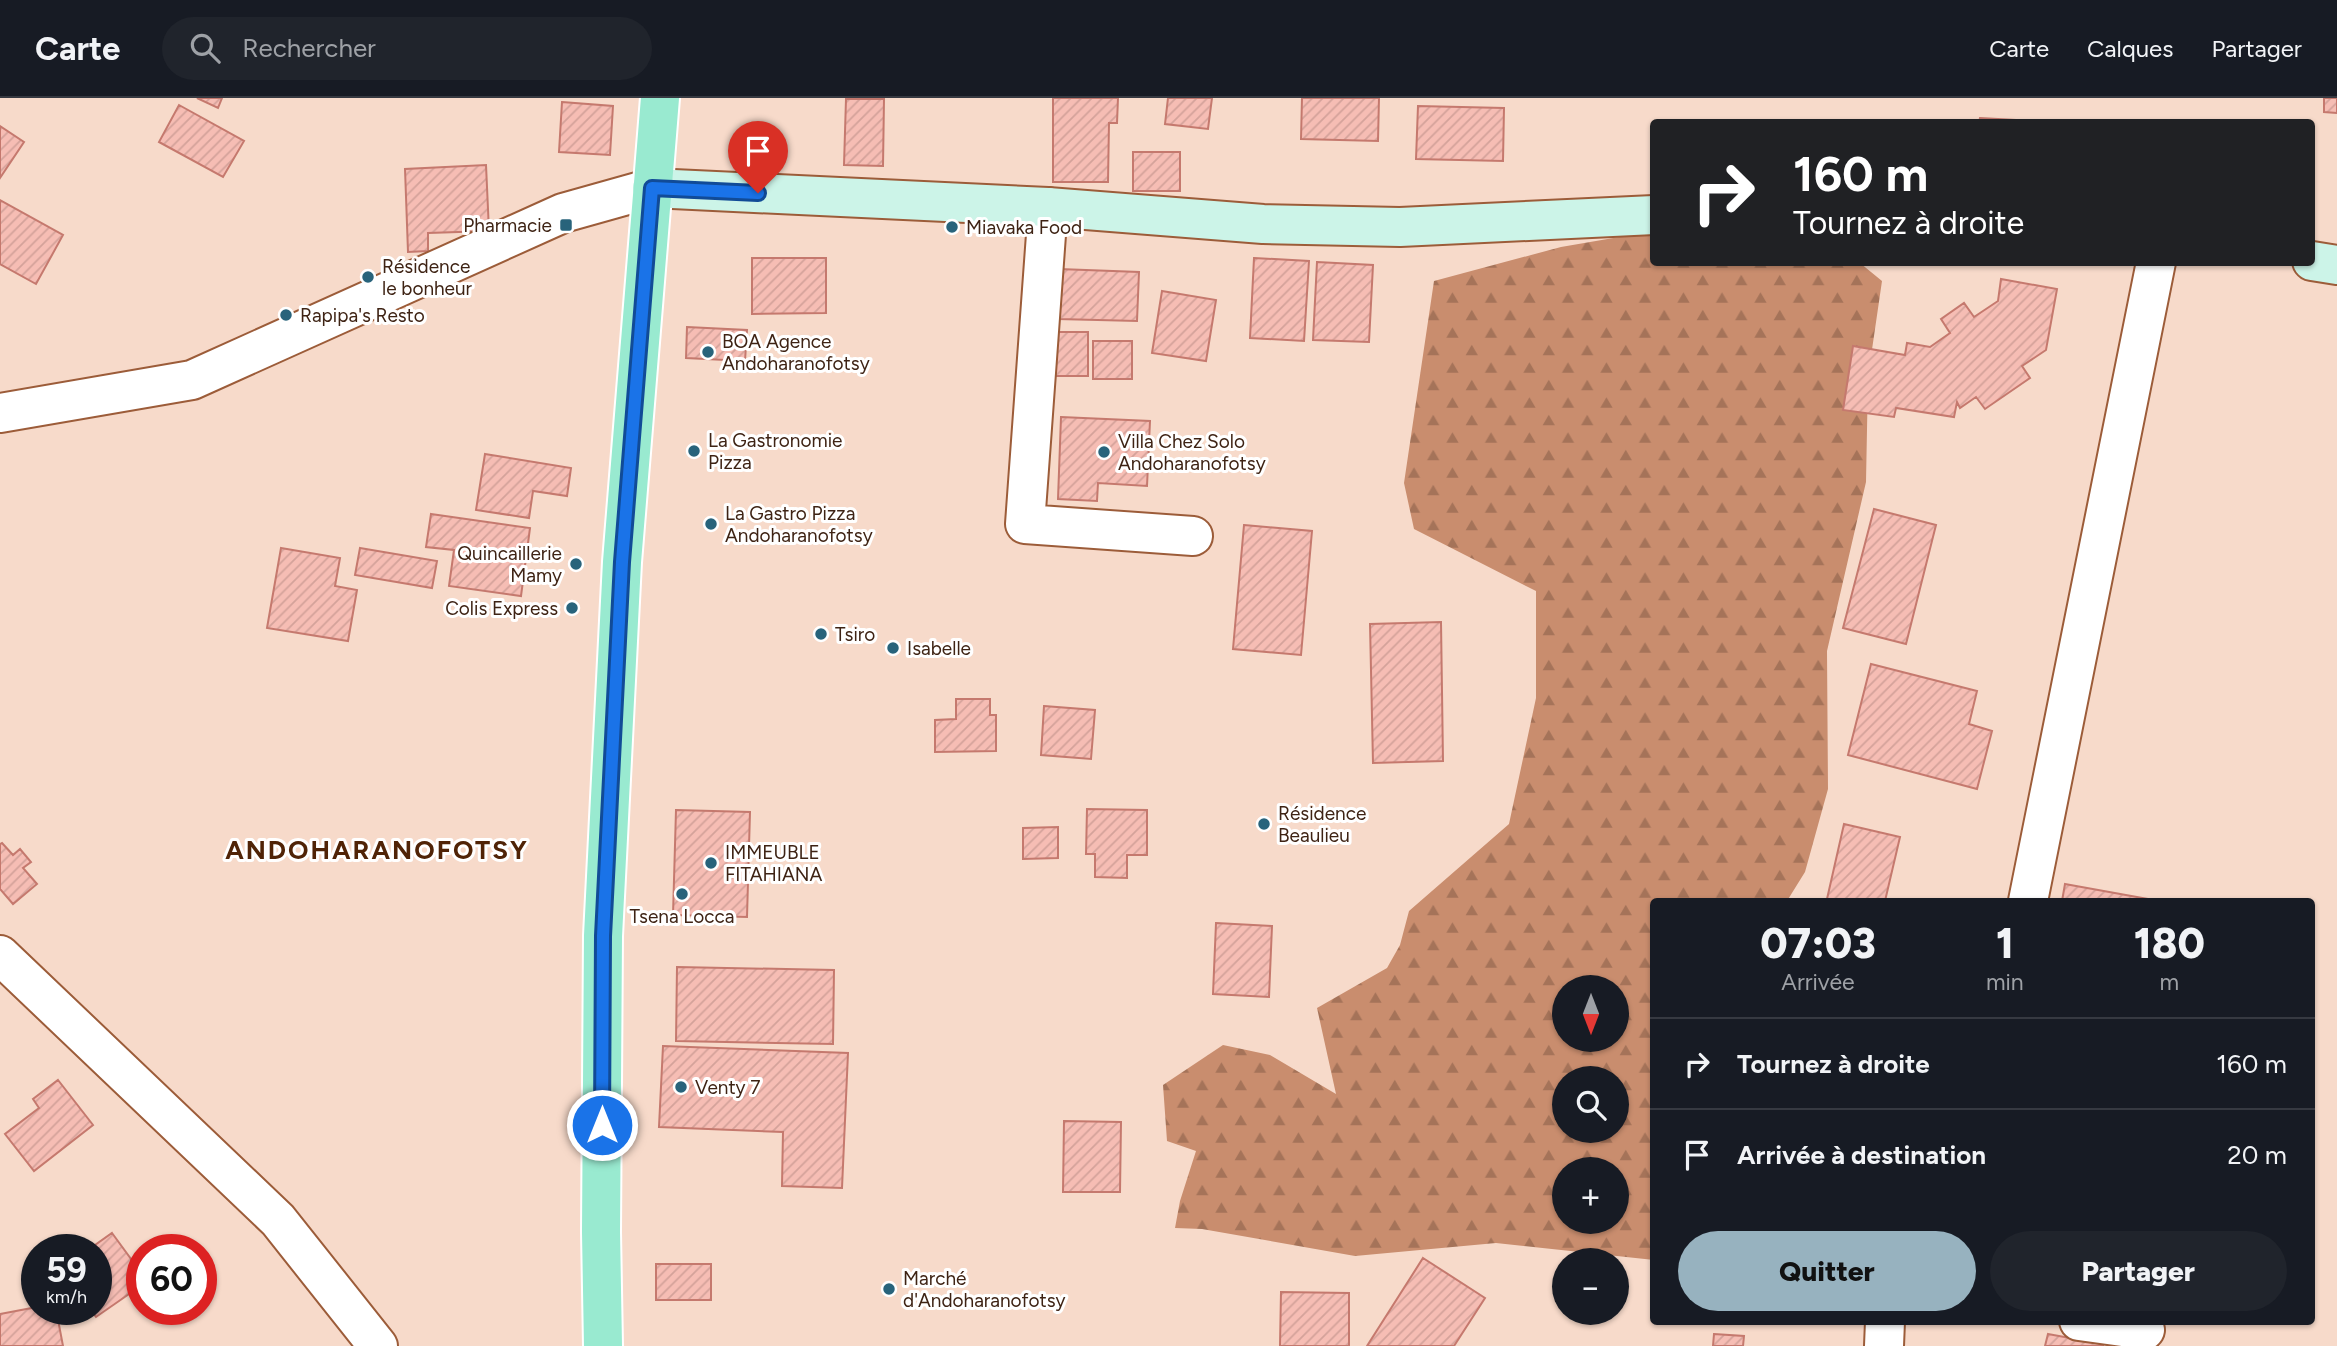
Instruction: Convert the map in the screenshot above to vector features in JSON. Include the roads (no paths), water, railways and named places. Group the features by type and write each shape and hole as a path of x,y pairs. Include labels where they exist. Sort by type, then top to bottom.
{"main road":[{"path":"603,1346 603,936 622,562 660,98"}],"street":[{"path":"0,413 191,380 564,212 652,188 1048,207 1262,224 1400,227 1650,215"},
{"path":"1048,207 1024,524 1193,536"},
{"path":"2315,261 2337,265"},
{"path":"2029,898 2155,266"},
{"path":"0,955 278,1220 378,1346"},
{"path":"1884,1346 1885,1325"},
{"path":"2108,1325 2145,1330"}],"place":[{"name":"Pharmacie","path":"566,225"},
{"name":"Miavaka Food","path":"952,227"},
{"name":"Résidence le bonheur","path":"368,277"},
{"name":"Rapipa's Resto","path":"286,315"},
{"name":"BOA Agence Andoharanofotsy","path":"708,352"},
{"name":"La Gastronomie Pizza","path":"694,451"},
{"name":"Villa Chez Solo Andoharanofotsy","path":"1104,452"},
{"name":"La Gastro Pizza Andoharanofotsy","path":"711,524"},
{"name":"Quincaillerie Mamy","path":"576,564"},
{"name":"Colis Express","path":"572,608"},
{"name":"Tsiro","path":"821,634"},
{"name":"Isabelle","path":"893,648"},
{"name":"Résidence Beaulieu","path":"1264,824"},
{"name":"IMMEUBLE FITAHIANA","path":"711,863"},
{"name":"Tsena Locca","path":"682,894"},
{"name":"Venty 7","path":"681,1087"},
{"name":"Marché d'Andoharanofotsy","path":"889,1289"}],"district":[{"name":"ANDOHARANOFOTSY","path":"377,850"}]}
